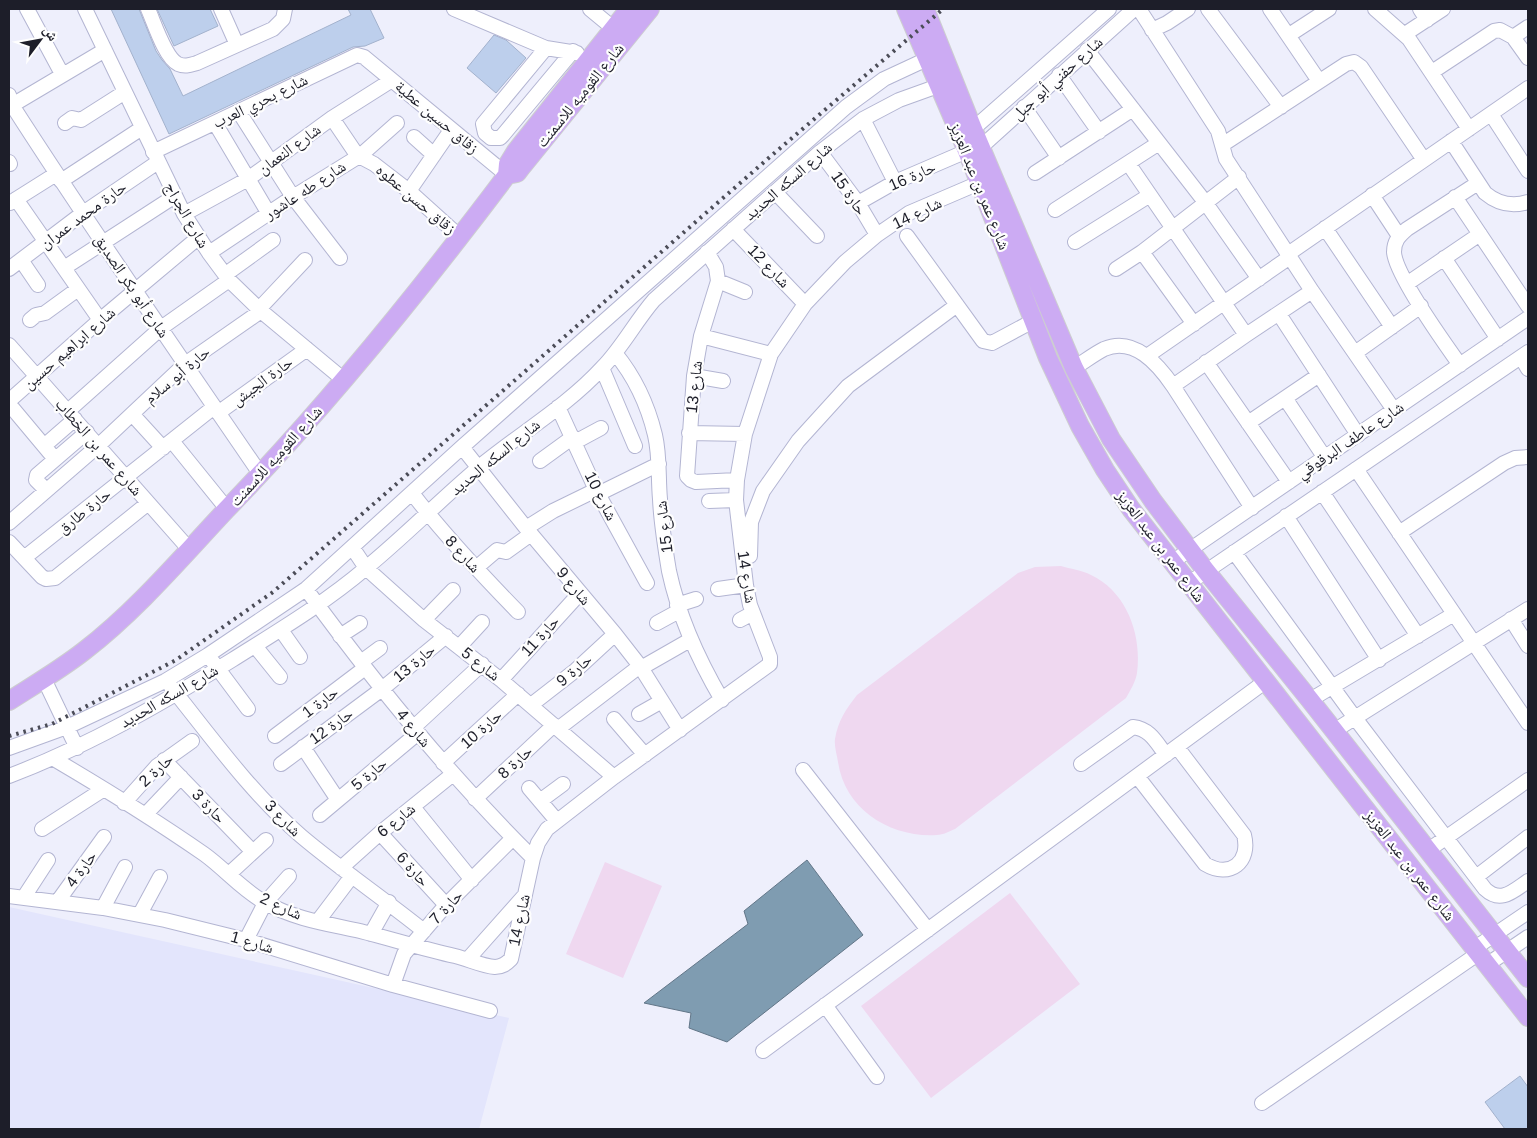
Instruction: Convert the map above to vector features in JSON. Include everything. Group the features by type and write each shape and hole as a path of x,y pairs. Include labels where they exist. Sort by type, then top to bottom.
{"main road":[{"name":"شارع القوميه للاسمنت","path":"9,701 84,651 120,620 261,475 344,380 460,237 507,175 516,173 520,169 588,59 629,9"},
{"name":"شارع القوميه للاسمنت","path":"588,59 650,9"},
{"name":"شارع عمر بن عبد العزيز","path":"906,9 938,86 974,149 1074,368 1111,439 1153,501 1206,571 1310,700 1528,978"},
{"name":"شارع عمر بن عبد العزيز","path":"930,11 973,129 979,183 1033,321 1064,392 1105,470 1131,509 1528,1017"}],"street":[{"path":"27,9 62,74"},
{"name":"شارع الجراج","path":"85,9 174,196 209,253 227,277 260,310 344,380"},
{"path":"148,9 168,55 176,63 187,66 197,64 273,28 283,19 285,9"},
{"path":"220,9 237,45"},
{"path":"454,9 546,48 588,59"},
{"path":"590,9 613,28"},
{"name":"شارع حفني أبو جبل","path":"973,129 1109,9"},
{"name":"شارع حفني أبو جبل","path":"974,149 1134,9"},
{"path":"1139,9 1218,131 1226,159 1312,291 1394,410"},
{"path":"1152,30 1173,20 1188,9"},
{"path":"1208,9 1281,106"},
{"path":"1270,9 1319,82"},
{"path":"1375,9 1405,34 1469,129"},
{"path":"1405,34 1423,14 1443,9"},
{"path":"1289,35 1323,10"},
{"path":"1513,37 1528,27"},
{"path":"1432,72 1494,31 1500,30 1513,37 1528,58"},
{"path":"546,48 483,124 485,133 491,138 500,138 588,59"},
{"path":"10,102 105,50"},
{"path":"1087,50 1205,202 1259,279"},
{"name":"شارع بحري العرب","path":"156,157 214,123 353,56 361,56 367,59"},
{"name":"زقاق حسين عطية","path":"367,59 507,175"},
{"name":"شارع السكه الحديد","path":"9,748 67,727 165,681 208,655 306,589 462,447 846,107 884,79 927,59"},
{"path":"1222,145 1350,62 1358,64 1424,160"},
{"path":"1059,75 1099,132"},
{"name":"شارع النعمان","path":"184,214 248,179 332,118 392,80"},
{"name":"شارع السكه الحديد","path":"9,776 77,748 176,694 281,630 318,605 366,568 479,467 580,390 615,353 639,317 654,300 820,152 863,119 899,100 938,86"},
{"path":"1147,356 1259,279 1325,228 1490,114 1528,90"},
{"path":"65,123 72,118 81,120 125,92"},
{"name":"شارع أبو بكر الصديق","path":"10,102 134,292 161,328 261,475"},
{"path":"1024,107 1059,158"},
{"path":"1035,173 1133,109"},
{"path":"239,112 293,197 340,258"},
{"path":"1490,114 1528,171"},
{"name":"زقاق حسن عطوه","path":"332,118 345,140 358,156 374,164 409,191 460,237"},
{"path":"863,119 894,182"},
{"path":"214,123 269,214"},
{"name":"شارع طه عاشور","path":"209,253 358,156 375,144 397,123"},
{"path":"100,320 45,242 13,201 58,178 142,128"},
{"path":"409,191 451,130"},
{"path":"414,138 434,155"},
{"path":"1451,141 1485,193 1497,201 1526,206"},
{"path":"1055,210 1159,143"},
{"name":"حارة 16","path":"858,203 894,182 974,149"},
{"name":"حارة 15","path":"820,152 858,203 877,234"},
{"name":"حارة محمد عمران","path":"9,269 156,157"},
{"path":"1128,163 1246,335"},
{"path":"1116,269 1142,252 1239,177"},
{"name":"شارع 14","path":"511,958 533,858 541,836 547,829 614,777 770,664 770,657 752,613 746,585 736,500 737,480 745,434 771,354 806,304 845,262 877,234 910,213 979,183"},
{"path":"1460,365 1408,283 1395,258 1395,243 1399,236 1478,183"},
{"path":"775,192 817,236"},
{"path":"1075,242 1150,195"},
{"path":"64,268 174,196"},
{"path":"1372,196 1399,236"},
{"path":"1455,197 1528,306"},
{"path":"1325,228 1392,327"},
{"name":"شارع 12","path":"733,229 806,304"},
{"path":"1408,283 1480,234"},
{"path":"907,236 980,338 987,343 992,344 1033,321"},
{"name":"شارع ابراهيم حسين","path":"9,403 100,320 199,237"},
{"path":"44,446 71,415 161,328 273,240"},
{"path":"707,252 716,267 718,281 745,292"},
{"path":"1142,252 1194,324"},
{"path":"1444,258 1498,339"},
{"path":"21,260 38,285"},
{"name":"حارة أبو سلام","path":"9,523 99,445 185,364 260,310 305,260"},
{"name":"شارع 13","path":"718,281 701,336 694,376 687,476 696,482 737,480"},
{"path":"30,320 36,315 45,313 78,289"},
{"path":"1173,386 1312,291"},
{"path":"750,556 751,522 763,491 798,441 848,386 957,305"},
{"path":"1355,353 1421,306"},
{"path":"1279,314 1358,434"},
{"name":"شارع عاطف البرقوقي","path":"1172,562 1528,318"},
{"path":"701,336 771,354"},
{"name":"شارع عمر بن الخطاب","path":"9,345 99,445 147,504 189,549"},
{"path":"1074,368 1103,350 1115,346 1127,347 1147,356 1165,374 1252,508"},
{"name":"حارة الجيش","path":"216,410 307,349"},
{"name":"شارع 15","path":"615,353 636,384 655,435 664,535 678,608 690,640 722,700"},
{"name":"شارع عاطف البرقوقي","path":"1189,583 1356,469 1526,359"},
{"path":"1206,362 1289,482"},
{"path":"602,368 635,446"},
{"path":"1248,423 1319,375"},
{"path":"694,376 723,381"},
{"path":"1285,398 1324,458"},
{"path":"9,403 55,459"},
{"name":"شارع 10","path":"558,407 597,492 647,583"},
{"name":"حارة طارق","path":"24,558 168,444 216,410"},
{"path":"132,414 168,444 227,509"},
{"path":"540,461 574,440 601,428"},
{"path":"46,490 36,480 36,476 87,432"},
{"path":"690,433 745,434"},
{"name":"شارع 9","path":"462,447 615,634 640,667 680,730"},
{"path":"1399,533 1510,460 1528,458"},
{"path":"476,568 497,550 506,552 553,511 659,464"},
{"path":"1356,469 1528,723"},
{"name":"شارع 8","path":"412,492 427,513 518,612"},
{"path":"1322,492 1418,636"},
{"path":"709,501 736,500"},
{"path":"9,542 42,577 46,579 55,578 147,504"},
{"path":"1286,516 1379,660"},
{"name":"شارع 5","path":"352,547 366,568 424,620 482,664 557,726 614,777"},
{"path":"1234,552 1355,718 1476,877 1492,895 1500,897 1508,894 1528,881"},
{"path":"718,589 746,585"},
{"name":"شارع 4","path":"306,589 382,690 452,774 533,858"},
{"path":"424,620 453,590"},
{"name":"حارة 11","path":"501,680 580,593"},
{"path":"657,623 678,608 696,599"},
{"path":"1334,731 1528,609"},
{"path":"740,620 752,613"},
{"path":"1310,700 1454,614"},
{"path":"1511,619 1528,646"},
{"path":"459,647 482,622"},
{"path":"340,636 360,623"},
{"path":"281,630 300,657"},
{"name":"حارة 9","path":"530,705 576,670 615,634"},
{"name":"حارة 13","path":"382,690 446,636"},
{"path":"557,726 640,667 690,640"},
{"path":"255,646 280,677"},
{"name":"حارة 1","path":"275,736 363,665 380,648"},
{"path":"208,655 248,709"},
{"path":"416,730 482,664"},
{"path":"44,679 77,748"},
{"name":"شارع 3","path":"165,681 275,811 301,836 389,902 424,931"},
{"path":"763,1051 1266,681"},
{"name":"حارة 12","path":"281,764 382,690"},
{"name":"حارة 10","path":"443,763 518,694"},
{"path":"639,714 662,700"},
{"path":"614,719 645,755"},
{"name":"حارة 8","path":"475,799 557,726"},
{"path":"1081,764 1134,727 1142,728 1172,751 1244,834 1247,844 1245,854 1240,862 1232,868 1223,870 1213,869 1205,864 1137,776"},
{"name":"حارة 5","path":"320,816 416,730"},
{"name":"حارة 2","path":"124,803 164,760 192,741"},
{"path":"303,747 338,800"},
{"name":"شارع 2","path":"54,759 124,803 146,814 205,855 265,903 286,912 318,921 493,967 501,967 511,958"},
{"name":"حارة 3","path":"164,760 253,852"},
{"path":"803,770 928,930"},
{"name":"شارع 6","path":"347,872 380,833 452,774"},
{"path":"146,814 181,777"},
{"path":"1427,851 1528,780"},
{"path":"540,801 563,784"},
{"path":"529,788 557,820"},
{"path":"42,829 104,789"},
{"path":"413,807 472,880"},
{"name":"حارة 6","path":"380,833 446,905"},
{"name":"حارة 4","path":"58,901 104,837"},
{"path":"1476,877 1528,837"},
{"name":"حارة 7","path":"393,985 404,954 446,905 513,838"},
{"path":"229,874 266,840"},
{"path":"24,897 48,860"},
{"path":"103,908 125,867"},
{"path":"318,921 347,872"},
{"path":"246,940 265,903 289,876"},
{"path":"140,914 160,877"},
{"path":"468,959 524,895"},
{"name":"شارع 1","path":"9,896 58,901 140,914 246,940 393,985 490,1011"},
{"path":"371,934 389,902"},
{"path":"1262,1103 1480,955 1495,934 1528,912"},
{"path":"1480,955 1508,952 1528,937"},
{"path":"825,1005 877,1077"}],"shaded area":[{"path":"1061,566 1087,573 1104,583 1123,603 1134,630 1138,659 1133,686 1126,698 955,829 939,835 920,835 903,832 873,818 860,807 842,779 835,745 838,726 853,700 857,695 1018,573 1035,567"},
{"path":"807,860 863,935 727,1042 689,1028 691,1013 644,1003 748,924 744,911"},
{"path":"605,862 662,886 623,978 566,954"},
{"path":"1010,893 1080,984 931,1098 861,1006"},
{"path":"9,907 509,1018 479,1129 9,1129"}],"building":[{"path":"111,9 139,9 156,51 170,69 183,96 351,15 348,9 370,9 384,38 365,46 353,47 169,134"},
{"path":"157,9 210,9 218,26 174,46"},
{"path":"494,35 506,40 526,58 496,93 467,68"},
{"path":"1520,1076 1528,1087 1528,1129 1505,1129 1485,1102"}],"railway":[{"path":"9,736 52,724 176,660 273,592 771,156 943,9"}]}
